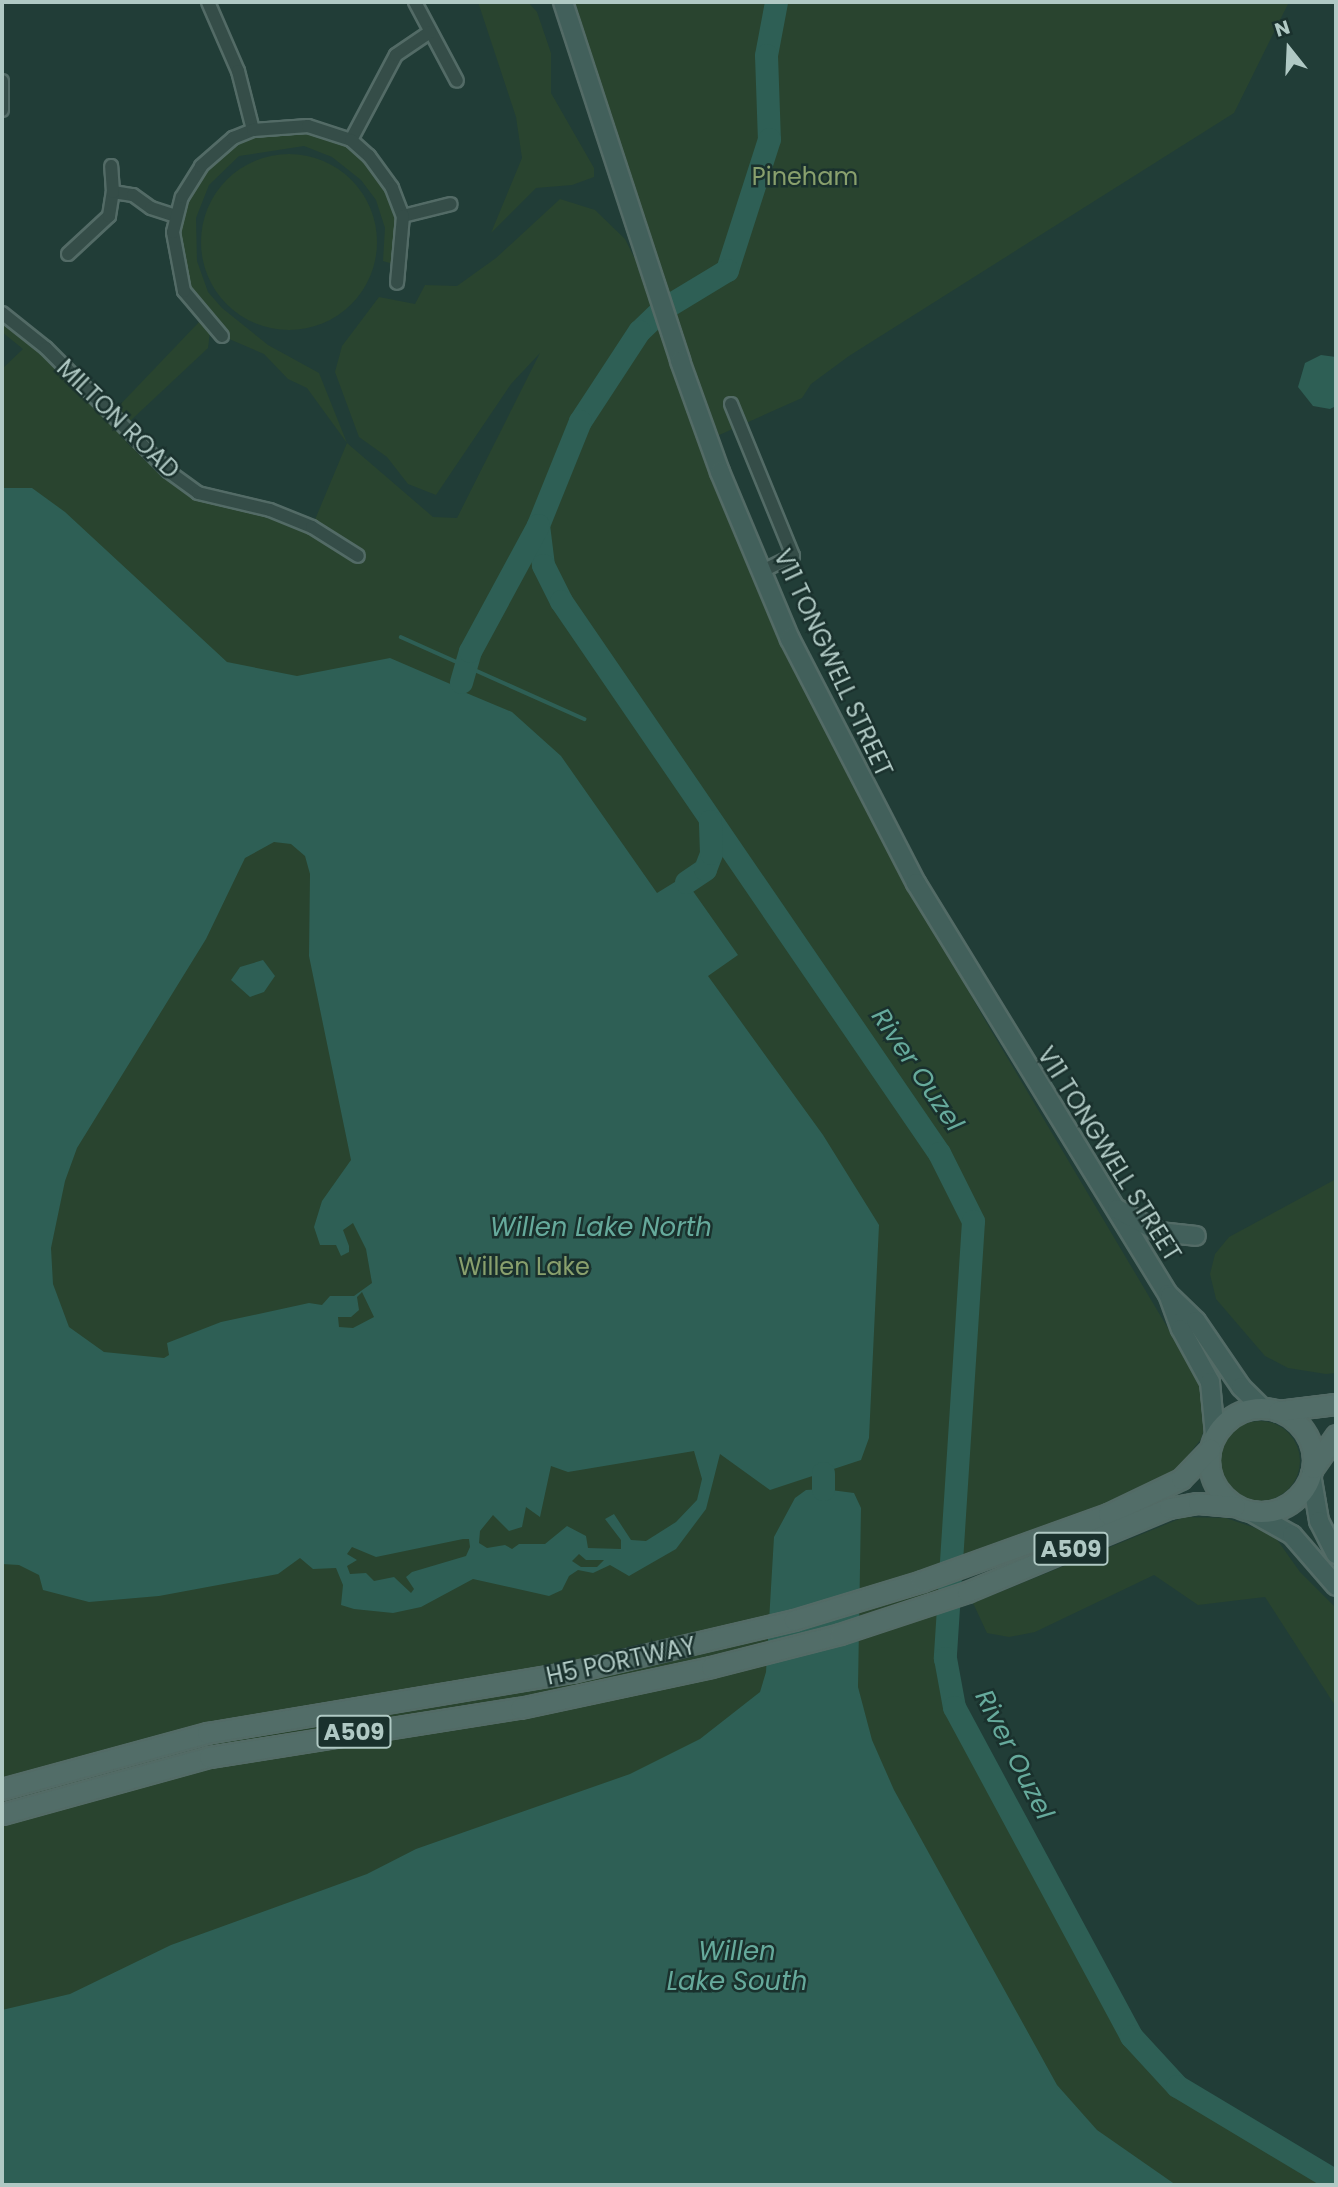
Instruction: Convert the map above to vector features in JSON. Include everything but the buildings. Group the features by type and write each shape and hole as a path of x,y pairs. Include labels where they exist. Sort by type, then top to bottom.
{"main road":[{"name":"A509","path":"1212,1442 1235,1415 1336,1404"},
{"path":"1270,1410 1306,1433 1312,1471"},
{"name":"A509","path":"1243,1509 1289,1505 1336,1435"},
{"path":"1212,1442 1213,1481 1243,1509"},
{"name":"H5 PORTWAY","path":"2,1814 209,1758 520,1708 711,1667 896,1616 1004,1578 1165,1499 1194,1469 1212,1442"},
{"name":"H5 PORTWAY","path":"1165,1499 1243,1509"},
{"name":"H5 PORTWAY","path":"2,1789 219,1731 517,1682 703,1643 853,1602 1135,1512"}],"street":[{"path":"208,2 238,71 253,130"},
{"path":"415,2 457,80"},
{"name":"V11 TONGWELL STREET","path":"563,2 586,61 645,255 720,472 825,713 916,883 1168,1294 1181,1329 1209,1382 1212,1442"},
{"path":"351,140 396,55 430,32"},
{"path":"2,81 2,110"},
{"path":"222,336 184,291 178,275 173,232 176,216 201,166 233,138 253,130 308,126 351,140 381,171 403,216 397,283"},
{"path":"68,254 109,216 113,192 111,166"},
{"path":"113,192 133,195 151,208 176,216"},
{"path":"403,216 451,204"},
{"name":"MILTON ROAD","path":"2,313 46,348 168,471 198,493 270,510 312,527 358,556"},
{"path":"731,404 793,556 762,571"},
{"path":"1117,1209 1159,1231 1196,1236"},
{"name":"V11 TONGWELL STREET","path":"1168,1294 1196,1321 1241,1387 1270,1410"},
{"path":"1312,1471 1319,1521 1333,1549"},
{"path":"1243,1509 1292,1535 1336,1586"}],"green space":[{"path":"478,2 528,2 537,12 551,53 551,93 594,168 594,177 572,185 536,188 491,233 522,158 516,117"},
{"name":"Willen Lake","path":"563,2 1289,2 1234,113 849,356 811,384 802,398 708,440 777,626 863,802 986,1022 1204,1389 1206,1423 1201,1439 1161,1490 948,1572 945,1658 954,1707 1131,2036 1177,2086 1328,2175 1336,2185 2,2185 2,369 23,349 2,332 2,313 198,493 314,522 347,443 433,517 457,518 540,353 511,384 436,495 408,484 387,457 359,437 335,372 342,346 379,297 415,304 425,285 457,286 496,258 560,199 595,210 625,239 634,257 645,255"},
{"path":"253,130 331,131 369,156 403,216 400,266 383,261 385,228 376,200 361,180 332,157 304,146 239,156 209,185 196,218 197,261 208,292 222,308 268,345 319,373 347,443 307,388 288,379 264,354 222,336 184,291 173,232 201,166"},
{"path":"289,154 323,161 351,180 370,208 377,242 370,276 351,304 323,323 289,330 255,323 227,304 208,276 201,242 208,208 227,180 255,161"},
{"path":"200,321 210,332 208,348 128,423 115,410"},
{"path":"1336,1179 1336,1373 1326,1374 1288,1368 1265,1356 1216,1299 1210,1274 1215,1254 1229,1237"},
{"path":"1252,1421 1268,1421 1289,1432 1300,1453 1300,1469 1289,1490 1268,1501 1252,1501 1238,1495 1226,1483 1220,1469 1220,1453 1226,1439 1238,1427"},
{"path":"1184,1517 1226,1518 1273,1534 1300,1572 1336,1608 1336,1707 1265,1597 1198,1605 1154,1575 1035,1632 1009,1637 987,1633 973,1603"}],"water":[{"path":"1321,355 1336,357 1336,406 1330,409 1313,406 1298,387 1305,363"},
{"name":"Willen Lake North","path":"2,488 32,488 65,512 227,662 297,676 390,658 455,686 461,682 464,692 512,712 561,756 657,893 683,877 738,955 708,976 823,1135 879,1225 869,1438 861,1460 770,1490 720,1454 706,1509 676,1549 629,1576 610,1565 593,1573 578,1570 569,1576 562,1590 549,1596 473,1579 421,1607 393,1613 341,1605 343,1585 336,1568 313,1569 300,1558 278,1574 159,1596 89,1602 43,1590 39,1575 19,1565 2,1564","holes":["274,842 291,844 305,856 310,874 309,956 351,1160 322,1201 314,1227 320,1245 336,1245 341,1256 349,1252 343,1230 353,1223 366,1249 372,1283 354,1296 330,1296 322,1305 309,1303 221,1322 167,1343 169,1355 164,1358 104,1352 69,1327 53,1284 51,1248 65,1181 77,1148 206,939 245,858","362,1292 374,1317 353,1328 339,1327 338,1317 351,1317 359,1310 357,1297","694,1451 702,1479 697,1500 676,1522 646,1541 631,1540 614,1514 605,1519 621,1540 621,1549 588,1548 586,1536 567,1526 545,1544 519,1544 512,1549 505,1545 487,1548 479,1543 480,1531 493,1515 509,1531 522,1527 526,1507 540,1517 551,1466 568,1472","463,1539 469,1539 470,1547 466,1556 412,1572 406,1577 414,1589 411,1593 394,1577 374,1581 366,1573 350,1574 347,1566 357,1560 347,1554 352,1547 376,1557","579,1554 586,1560 604,1560 597,1567 581,1567 572,1561"]},
{"path":"263,960 275,976 264,992 250,997 231,980 240,967"},
{"name":"Willen Lake South","path":"806,1490 854,1493 861,1508 858,1687 872,1740 894,1790 1057,2085 1097,2130 1176,2185 2,2185 2,2010 70,1994 171,1945 367,1874 416,1849 630,1774 700,1739 760,1692 766,1672 774,1537 795,1498"}],"waterway":[{"name":"River Ouzel","path":"776,2 766,55 769,139 727,270 661,310 639,331 580,421 538,525 543,565 561,601 939,1153 973,1221 945,1658 954,1707 1131,2036 1177,2086 1336,2181"},
{"path":"461,682 470,651 538,525"},
{"path":"401,637 584,719"},
{"path":"686,882 705,869 711,853 710,821"},
{"path":"823,1473 823,1489"}],"park label":[{"name":"Pineham","path":"805,177"}]}
